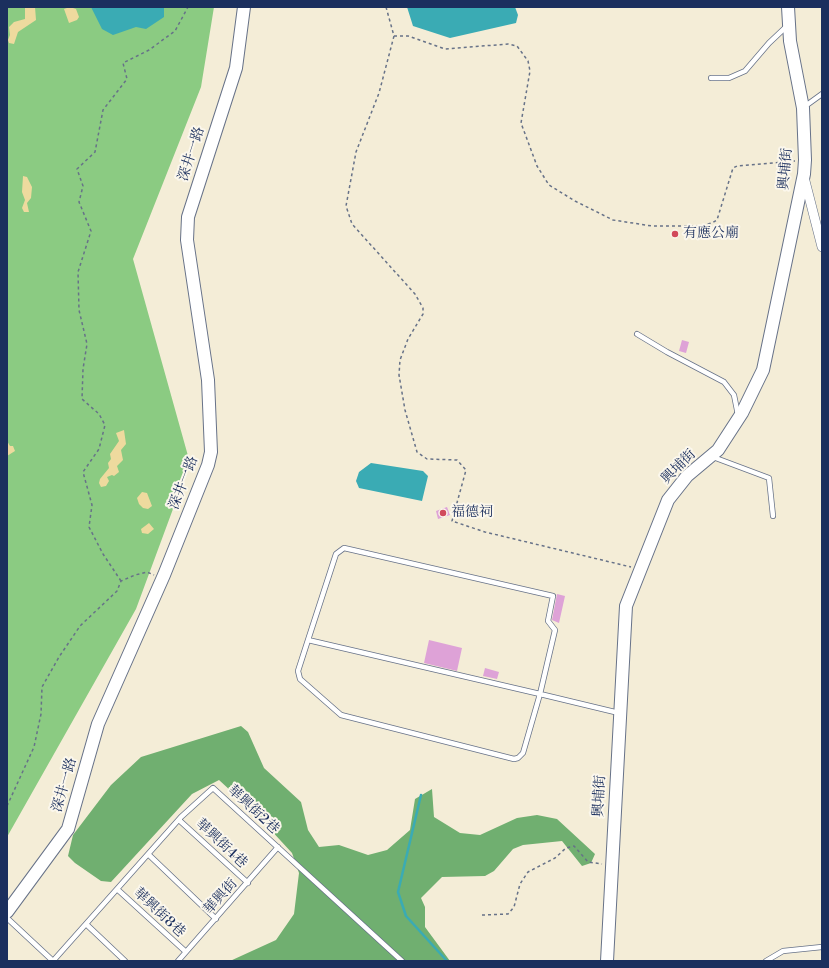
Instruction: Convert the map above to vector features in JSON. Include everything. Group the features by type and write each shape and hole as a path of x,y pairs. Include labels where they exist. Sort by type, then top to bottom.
{"street":[{"name":"深井一路","path":"7,912 68,829 98,724 163,578 208,465 211,452 208,380 187,240 188,216 236,68 244,7"},
{"name":"興埔街","path":"607,961 619,713 626,606 668,500 688,476 718,450 738,418 763,370 804,174 805,160 803,108 789,25 788,7"},
{"path":"804,174 822,247"}],"lane":[{"path":"711,78 729,78 745,71 769,43 789,25"},
{"path":"803,108 822,94"},
{"path":"637,334 667,352 724,382 734,395 738,418"},
{"path":"711,456 769,478 773,516"},
{"path":"344,548 553,596 548,621 555,630 540,694 523,752 518,758 514,759 341,714 300,679 298,671 336,554 344,548"},
{"path":"308,640 619,713"},
{"name":"華興街2巷","path":"179,820 213,788 402,961"},
{"path":"7,918 53,961 179,820"},
{"name":"華興街4巷","path":"179,820 248,884"},
{"name":"華興街","path":"178,961 248,884 278,848"},
{"path":"148,854 216,919"},
{"name":"華興街8巷","path":"117,889 186,952"},
{"path":"86,924 125,961"},
{"path":"766,961 783,951 822,946"}],"path":[{"path":"121,581 103,554 89,527 92,505 83,472 99,449 105,425 99,414 82,399 83,370 87,344 79,310 78,272 91,231 79,202 83,186 77,169 95,152 103,110 127,79 123,63 149,50 175,31 188,7"},
{"path":"386,7 394,36 379,93 356,152 346,206 352,224 415,294 424,308 423,314 408,339 400,360 399,376 405,410 417,452 427,459 457,460 466,470 452,521 485,532 641,569"},
{"path":"394,36 408,36 445,49 508,44 516,46 528,61 530,71 521,123 537,166 549,185 575,201 613,220 652,226 700,226 712,223 717,220 733,168 736,166 805,160"},
{"path":"7,806 34,746 41,714 42,687 80,626 117,592 121,581 147,572 163,578"},
{"path":"482,915 508,914 514,907 520,884 528,872 555,858 566,848 574,846 588,862 612,866"}],"green space":[{"path":"7,7 214,7 201,87 133,259 190,463 136,609 7,837"},
{"path":"241,726 248,732 264,768 301,802 308,830 319,847 339,845 368,855 387,850 410,830 415,799 432,789 434,817 460,833 480,835 517,818 537,815 557,819 595,854 591,863 582,866 562,841 523,845 513,849 494,871 485,876 442,877 421,898 425,907 425,927 450,961 230,961 276,940 294,914 299,873 292,853 257,815 219,780 192,794 111,882 101,881 75,863 68,856 73,835 111,785 141,757"}],"sand":[{"path":"25,7 35,7 36,20 18,32 14,44 9,43 9,27 14,22 25,19"},
{"path":"70,7 76,9 79,17 77,20 69,23 64,9"},
{"path":"23,176 27,177 32,187 31,198 27,203 29,212 24,212 22,208 25,200 22,192"},
{"path":"124,430 126,444 121,450 123,460 117,466 119,472 114,476 112,475 107,477 109,481 106,486 101,487 99,483 100,479 109,468 108,463 111,459 110,454 119,441 116,433"},
{"path":"7,441 10,446 13,446 15,451 7,456"},
{"path":"142,492 147,493 152,506 148,509 143,508 139,504 137,498"},
{"path":"149,523 154,529 148,534 142,533 141,529"}],"water":[{"path":"91,7 164,7 164,17 146,29 136,27 113,35 102,29"},
{"path":"407,7 515,7 518,15 516,23 450,38 413,26"},
{"path":"371,463 423,471 428,476 422,501 359,488 356,481 359,472"}],"building":[{"path":"682,340 689,342 686,353 679,351"},
{"name":"福德祠","path":"447,507 450,515 438,519 436,511"},
{"path":"557,594 565,596 559,623 552,620"},
{"path":"429,640 462,648 457,671 424,663"},
{"path":"485,668 499,672 497,679 483,676"}],"waterway":[{"path":"421,795 398,892 406,916 447,961"}],"place":[{"name":"有應公廟","path":"675,234"},
{"name":"福德祠","path":"443,513"}]}
